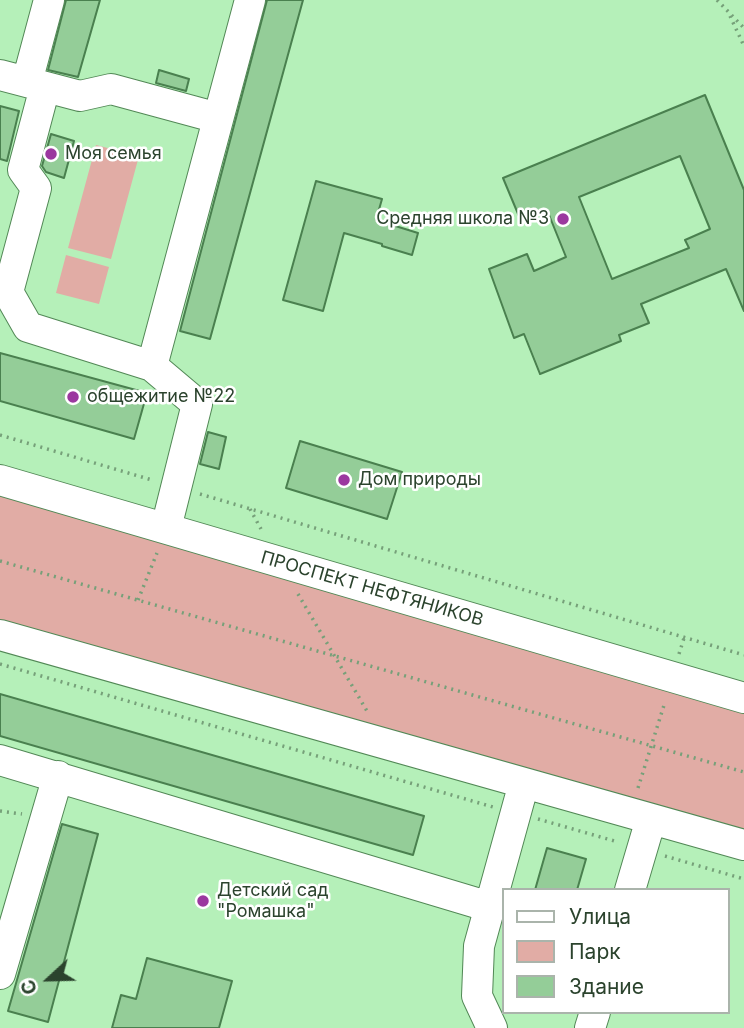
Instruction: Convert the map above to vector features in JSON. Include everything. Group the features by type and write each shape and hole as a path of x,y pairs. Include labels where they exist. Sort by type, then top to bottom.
{"street":[{"path":"49,0 24,81 23,170 36,188 8,292 28,327 152,366 197,404 166,528"},
{"path":"152,366 250,0"},
{"path":"24,81 80,96 111,89 218,118"},
{"name":"ПРОСПЕКТ НЕФТЯНИКОВ","path":"0,480 744,698"},
{"path":"0,635 744,845"},
{"path":"0,760 490,908"},
{"path":"0,974 58,776"},
{"path":"492,1028 477,996 479,946 524,783"},
{"path":"631,888 651,819"}],"path":[{"path":"717,0 744,28"},
{"path":"729,13 744,46"},
{"path":"0,435 744,655"},
{"path":"250,509 332,655 369,714 359,768"},
{"path":"138,600 166,528"},
{"path":"0,561 744,772"},
{"path":"0,664 744,879"}],"green space":[{"path":"96,145 139,156 111,259 68,248"},
{"path":"66,255 109,267 99,304 56,293"},
{"path":"0,491 744,700 744,840 0,626"}],"building":[{"path":"66,0 100,0 78,77 48,70"},
{"path":"267,0 303,0 210,339 180,331"},
{"path":"159,70 189,79 186,91 156,83"},
{"path":"705,95 744,190 744,311 726,269 641,304 649,323 619,335 621,341 540,374 524,334 514,338 489,269 527,254 534,271 566,257 547,210 521,221 503,178","holes":["680,156 710,229 685,240 689,248 612,279 579,197"]},
{"path":"0,106 19,111 7,161 0,159"},
{"name":"Моя семья","path":"51,134 74,141 64,178 46,172 42,166"},
{"path":"316,181 382,199 376,220 418,233 412,255 344,233 323,311 283,300"},
{"name":"общежитие №22","path":"0,353 147,393 134,439 0,401"},
{"path":"208,432 226,437 219,469 200,464"},
{"name":"Дом природы","path":"300,441 402,472 387,519 286,488"},
{"path":"0,694 424,816 413,855 0,736"},
{"path":"62,824 98,834 48,1022 8,1011"},
{"path":"547,848 586,859 578,888 536,888"},
{"path":"147,958 232,981 219,1028 112,1028 121,995 136,999"}],"place":[{"name":"Моя семья","path":"51,154"},
{"name":"Средняя школа №3","path":"563,219"},
{"name":"общежитие №22","path":"73,397"},
{"name":"Дом природы","path":"344,480"},
{"name":"Детский сад \"Ромашка\"","path":"203,901"}]}
